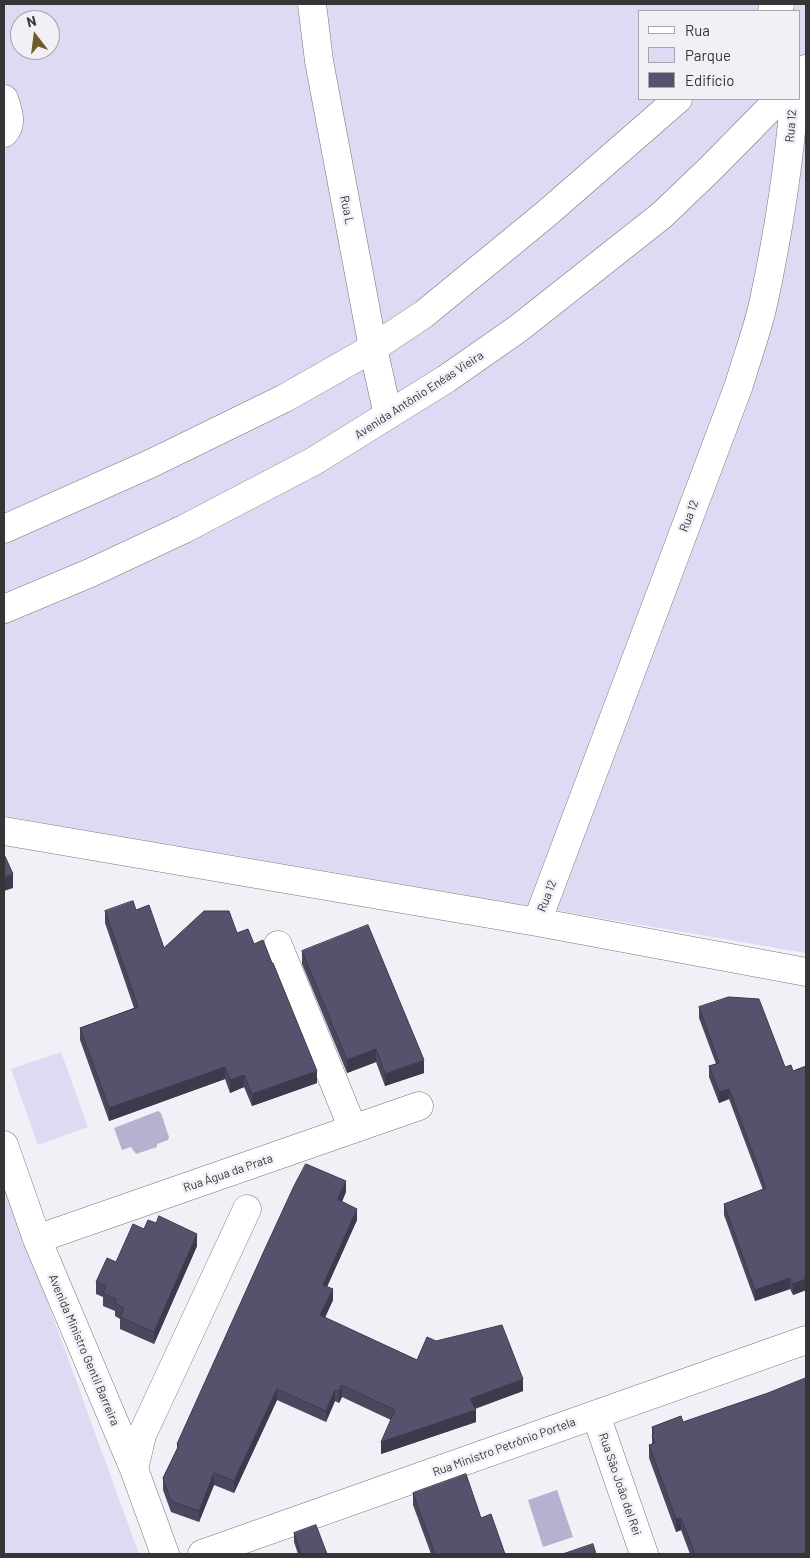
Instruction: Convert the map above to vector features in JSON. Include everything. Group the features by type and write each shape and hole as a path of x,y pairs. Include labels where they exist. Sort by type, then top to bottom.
{"street":[{"name":"Rua L","path":"312,4 319,61 373,348 388,415"},
{"path":"4,99 9,115 7,130 4,133"},
{"path":"4,529 152,463 250,416 373,348 424,314 546,214 677,100"},
{"name":"Avenida Antônio Enéas Vieira","path":"4,609 90,573 184,529 314,461 446,380 519,328 662,216 778,100"},
{"name":"Rua 12","path":"537,922 739,385 764,302 791,137 794,100"},
{"path":"4,831 537,922 806,972"},
{"path":"278,945 353,1129"},
{"name":"Rua Água da Prata","path":"37,1239 419,1106"},
{"name":"Avenida Ministro Gentil Barreira","path":"4,1145 37,1239 134,1469 165,1554"},
{"path":"134,1469 142,1434 247,1209"},
{"name":"Rua Ministro Petrônio Portela","path":"202,1554 806,1340"},
{"name":"Rua São João del Rei","path":"596,1414 644,1554"}],"green space":[{"path":"4,4 806,4 806,953 4,816"},
{"path":"61,1052 88,1127 38,1145 11,1069"},
{"path":"4,1182 139,1554 4,1554"}],"shaded area":[{"path":"158,1111 161,1113 169,1137 168,1140 157,1144 157,1147 136,1154 131,1147 122,1150 114,1128"},
{"path":"557,1490 573,1537 543,1547 528,1500"}],"building":[{"path":"4,854 13,874 4,878"},
{"path":"133,901 136,910 149,905 164,948 204,911 229,911 237,933 248,929 254,944 263,940 317,1071 252,1094 244,1075 230,1080 225,1067 109,1108 80,1028 138,1007 105,911"},
{"path":"368,925 424,1060 385,1074 376,1049 347,1060 302,951"},
{"path":"729,997 759,999 785,1067 791,1065 793,1071 806,1066 806,1279 793,1284 790,1278 755,1290 724,1204 766,1188 729,1089 719,1092 709,1066 719,1063 699,1007"},
{"path":"306,1164 346,1181 337,1199 357,1209 323,1285 333,1289 320,1315 417,1360 427,1337 436,1341 502,1325 523,1379 470,1399 476,1410 381,1442 395,1410 342,1385 339,1391 335,1390 326,1411 277,1389 234,1481 214,1473 199,1511 171,1501 163,1478 264,1251"},
{"path":"159,1216 197,1234 154,1332 120,1317 124,1308 115,1303 116,1299 103,1293 106,1286 96,1282 107,1258 116,1262 133,1224 144,1229 148,1220 156,1223"},
{"path":"806,1378 806,1554 695,1554 681,1518 676,1519 649,1445 655,1443 652,1427 681,1416 683,1422"},
{"path":"466,1474 481,1518 491,1514 505,1554 435,1554 413,1493"},
{"path":"316,1525 327,1554 301,1554 294,1533"},
{"path":"593,1544 596,1554 563,1554"}]}
